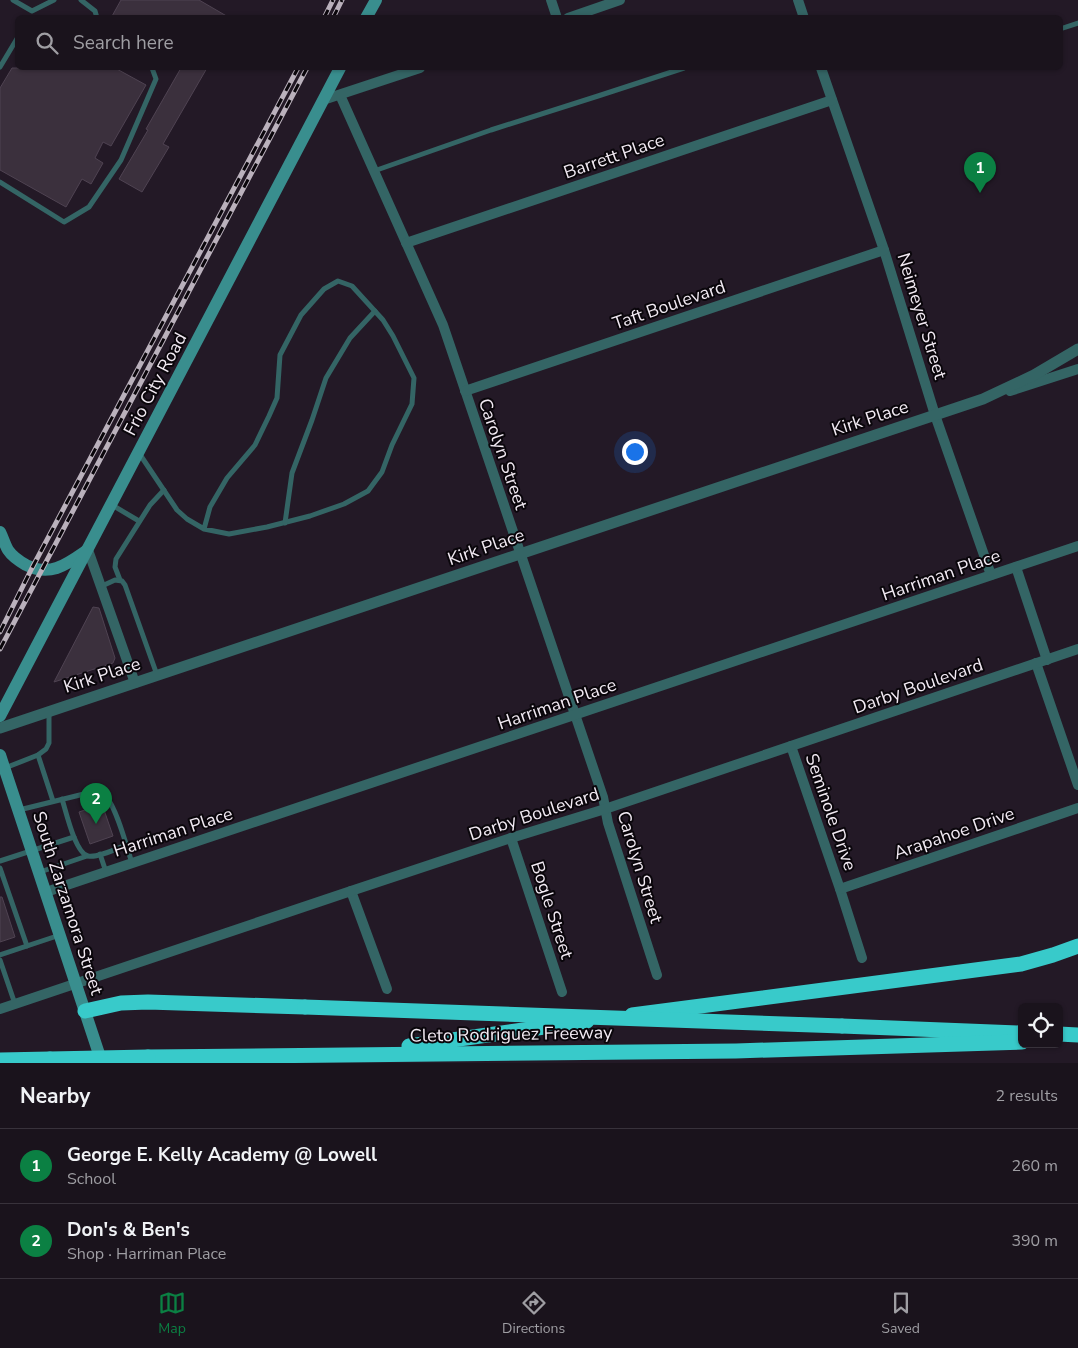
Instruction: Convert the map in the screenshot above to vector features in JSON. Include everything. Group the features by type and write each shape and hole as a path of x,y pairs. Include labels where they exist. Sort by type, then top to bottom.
{"highway":[{"path":"351,1055 718,1002 1021,964 1078,946"},
{"path":"86,1011 121,1003 148,1002 1018,1033"},
{"path":"1063,1034 1078,1035"},
{"path":"1063,1040 1078,1040"},
{"name":"Cleto Rodriguez Freeway","path":"0,1060 736,1051 1018,1042"}],"main road":[{"path":"368,15 376,0"},
{"name":"Frio City Road","path":"0,716 339,70"},
{"path":"0,532 8,551 19,561 41,571 57,569 88,550"},
{"name":"South Zarzamora Street","path":"0,755 102,1063"}],"street":[{"path":"551,0 556,15"},
{"path":"577,15 620,0"},
{"path":"798,0 803,15"},
{"path":"323,100 414,70"},
{"name":"Neimeyer Street","path":"822,70 884,250 935,415 991,575"},
{"name":"Carolyn Street","path":"340,95 442,325 604,797 608,823 657,975"},
{"name":"Barrett Place","path":"406,243 832,100"},
{"name":"Taft Boulevard","path":"465,391 884,250"},
{"name":"Kirk Place","path":"983,398 1034,375 1078,349"},
{"name":"Kirk Place","path":"0,728 983,398 1078,370"},
{"name":"Harriman Place","path":"46,892 1078,546"},
{"path":"88,550 135,683"},
{"path":"1016,567 1048,660"},
{"name":"Darby Boulevard","path":"0,1009 511,838 605,809 1078,649"},
{"path":"1036,663 1078,785"},
{"name":"Seminole Drive","path":"791,746 862,958"},
{"name":"Arapahoe Drive","path":"840,889 1078,808"},
{"name":"Bogle Street","path":"511,838 562,992"},
{"path":"352,891 387,989"}],"lane":[{"path":"13,0 32,11"},
{"path":"30,15 32,11 54,0"},
{"path":"81,0 95,11 96,15"},
{"path":"1063,27 1078,23"},
{"path":"0,68 15,42"},
{"path":"0,182 64,222 89,207 121,160 156,79 153,70"},
{"path":"374,171 491,130 678,70"},
{"path":"139,453 177,510 187,519 204,529 229,534 310,516 344,504 368,491 382,472 392,445 412,404 414,378 383,320 352,286 338,281 324,289 301,315 280,356 276,398 269,416 255,445 227,478 210,507 204,529"},
{"path":"285,522 292,473 326,378 350,338 375,311"},
{"path":"157,676 127,589 120,580 115,567 116,559 139,522 150,505 164,490"},
{"path":"112,504 139,522"},
{"path":"102,586 115,580 120,580"},
{"path":"4,768 38,755 46,749 49,743 49,711"},
{"path":"38,755 53,801"},
{"path":"18,810 92,792 100,793 107,798 113,808 132,863"},
{"path":"62,799 78,848 82,854 87,856"},
{"path":"0,861 74,837"},
{"path":"39,872 126,845"},
{"path":"100,854 106,872"},
{"path":"0,868 27,946"},
{"path":"0,955 60,935"},
{"path":"0,960 2,975 15,1004"}],"building":[{"path":"121,0 199,0 225,15 113,15"},
{"path":"12,68 15,68 15,70 119,70 146,85 111,146 103,142 95,158 103,163 91,184 82,179 66,207 0,170 0,88"},
{"path":"180,70 206,70 163,144 169,147 142,192 119,179 148,130 146,129"},
{"path":"93,607 99,608 115,658 113,663 54,682"},
{"path":"102,804 113,836 90,844 79,812"},
{"path":"0,897 2,897 15,937 0,942"}],"railway":[{"path":"326,15 333,0"},
{"path":"334,15 342,0"},
{"path":"0,632 32,568 297,70"},
{"path":"0,649 306,70"}],"place":[{"name":"George E. Kelly Academy @ Lowell","path":"980,193"},
{"name":"Don's & Ben's","path":"96,824"}]}
